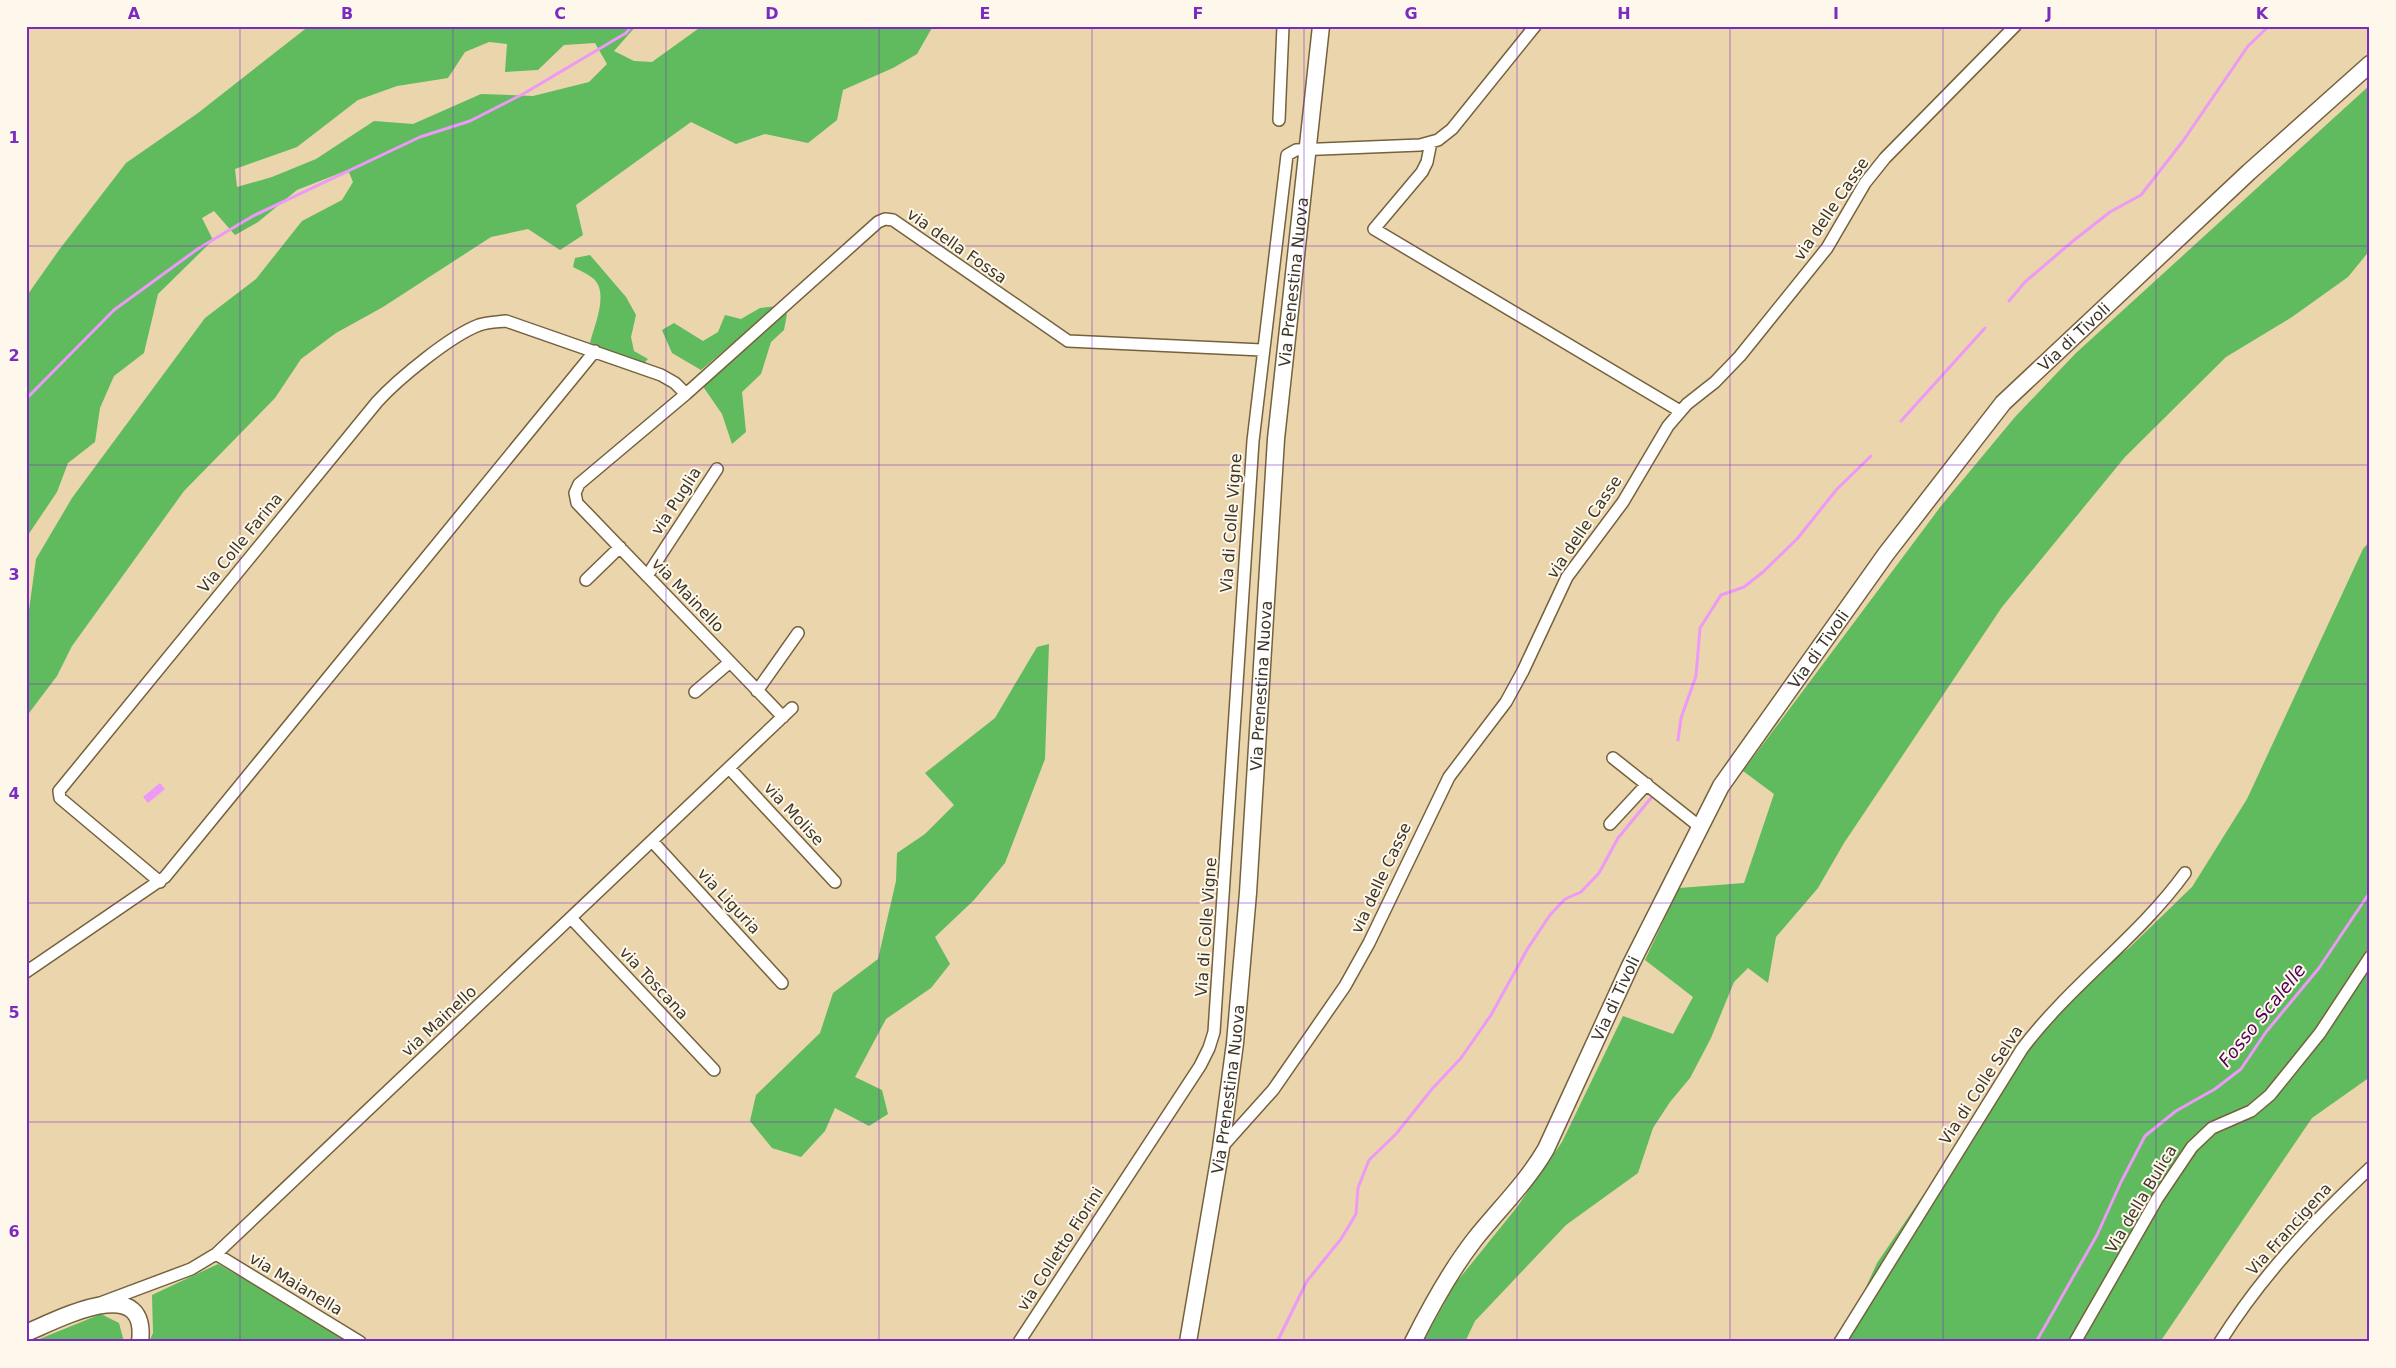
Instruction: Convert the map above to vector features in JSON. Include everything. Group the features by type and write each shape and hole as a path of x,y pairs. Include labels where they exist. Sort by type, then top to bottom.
{"main road":[{"name":"Via Prenestina Nuova","path":"1188,1342 1220,1148 1234,1043 1248,893 1276,438 1321,26"},
{"name":"Via di Tivoli","path":"1413,1342 1438,1294 1463,1255 1530,1174 1546,1149 1633,960 1721,786 1746,748 1886,554 2003,403 2249,172 2370,64"},
{"path":"26,1333 90,1307 116,1303 136,1315 141,1329 140,1342"}],"street":[{"path":"1279,120 1283,26"},
{"name":"Via di Colle Vigne","path":"1129,1173 1200,1066 1209,1048 1216,1023 1252,441 1286,158 1292,151 1417,145 1431,142 1452,128 1535,26"},
{"name":"via delle Casse","path":"1220,1148 1279,1082 1345,986 1369,943 1446,782 1506,702 1523,671 1567,576 1623,502 1662,435 1680,411 1716,382 1740,356 1821,255 1865,183 1886,158 2015,26"},
{"path":"1431,142 1428,162 1422,172 1374,229 1680,411"},
{"name":"via della Fossa","path":"575,493 579,484 686,394 878,222 885,219 894,220 1068,342 1262,350"},
{"name":"Via Colle Farina","path":"160,882 60,798 58,794 60,789 377,402 401,378 463,334 489,323 516,323 665,377 686,394"},
{"path":"26,972 160,882 595,351"},
{"name":"via Puglia","path":"647,576 717,469"},
{"name":"via Mainello","path":"575,493 577,503 783,717"},
{"path":"586,580 620,547"},
{"path":"757,691 798,633"},
{"path":"695,692 730,662"},
{"name":"via Mainello","path":"90,1307 191,1269 216,1254 792,708"},
{"path":"1613,758 1700,827"},
{"name":"via Molise","path":"729,768 834,882"},
{"path":"1610,824 1647,784"},
{"name":"via Liguria","path":"652,842 782,984"},
{"name":"Via di Colle Selva","path":"1840,1342 2004,1075 2028,1040 2051,1014 2156,909 2185,873"},
{"name":"via Toscana","path":"571,918 714,1070"},
{"name":"Via della Bulica","path":"2075,1342 2157,1199 2192,1147 2212,1128 2251,1110 2270,1095 2320,1033 2370,957"},
{"name":"Via Francigena","path":"2220,1342 2251,1296 2287,1250 2370,1168"},
{"name":"via Colletto Fiorini","path":"1019,1342 1129,1173"},
{"name":"via Maianella","path":"216,1254 360,1342"}],"green space":[{"path":"309,26 636,26 614,51 634,61 652,62 702,26 933,26 917,54 893,68 843,90 837,120 808,143 765,134 736,144 691,122 576,205 583,235 560,250 528,229 491,237 383,307 336,333 301,359 275,398 184,491 72,646 57,676 26,717 26,632 36,559 72,498 205,318 256,279 302,221 342,200 353,182 348,170 297,190 258,222 235,235 214,211 202,218 213,240 158,294 144,353 114,376 100,408 95,442 68,463 57,492 26,538 26,297 59,250 126,163 198,113","holes":["489,42 507,44 505,72 538,70 564,45 595,43 607,64 589,82 533,96 481,94 413,124 374,121 316,159 272,177 237,187 235,169 297,147 358,100 397,86 448,78 465,52"]},
{"path":"2370,85 2370,250 2348,277 2292,317 2226,357 2125,457 2002,607 1844,843 1818,888 1776,937 1768,983 1748,968 1734,982 1711,1038 1690,1078 1670,1102 1653,1128 1638,1173 1566,1225 1475,1321 1465,1342 1423,1342 1455,1284 1517,1207 1562,1142 1623,1016 1673,1034 1693,997 1645,960 1679,888 1744,883 1774,794 1743,771 1941,506 2015,417 2076,353"},
{"path":"590,255 626,297 636,315 631,337 634,351 648,359 643,364 590,343 599,310 600,293 594,279 573,267 575,258"},
{"path":"777,306 701,370 672,353 662,330 674,323 703,341 718,332 725,315 741,319 760,308"},
{"path":"783,312 787,314 784,330 771,342 761,374 742,392 746,432 732,444 722,414 702,385"},
{"path":"2370,541 2370,1077 2312,1118 2160,1342 1841,1342 1877,1263 1950,1156 2073,990 2129,948 2192,887 2247,799 2363,549"},
{"path":"1049,644 1045,759 1005,863 974,900 935,937 950,964 931,988 886,1019 855,1077 882,1090 888,1114 869,1126 835,1108 825,1131 801,1157 772,1148 750,1121 756,1095 820,1033 833,993 878,959 896,881 897,853 925,834 954,805 925,773 995,718 1037,647"},
{"path":"218,1264 354,1342 149,1342 153,1333 152,1295"},
{"path":"101,1314 119,1323 124,1342 32,1342"}],"shaded area":[{"path":"160,783 165,789 148,803 143,797"}],"waterway":[{"path":"26,399 114,310 199,248 253,216 420,137 470,121 523,94 626,33 632,26"},
{"path":"2009,301 2025,282 2073,241 2110,212 2141,195 2183,141 2248,46 2269,26"},
{"path":"1901,421 1985,328"},
{"path":"1678,740 1681,718 1696,676 1700,628 1721,595 1744,587 1763,572 1797,539 1837,489 1871,456"},
{"path":"1277,1342 1307,1281 1341,1239 1356,1214 1358,1188 1369,1160 1396,1134 1432,1089 1461,1058 1491,1015 1528,948 1550,915 1565,899 1581,892 1599,873 1618,838 1651,798"},
{"name":"Fosso Scalelle","path":"2036,1342 2097,1235 2121,1182 2145,1136 2176,1111 2215,1089 2241,1069 2266,1032 2319,968 2370,892"}]}
